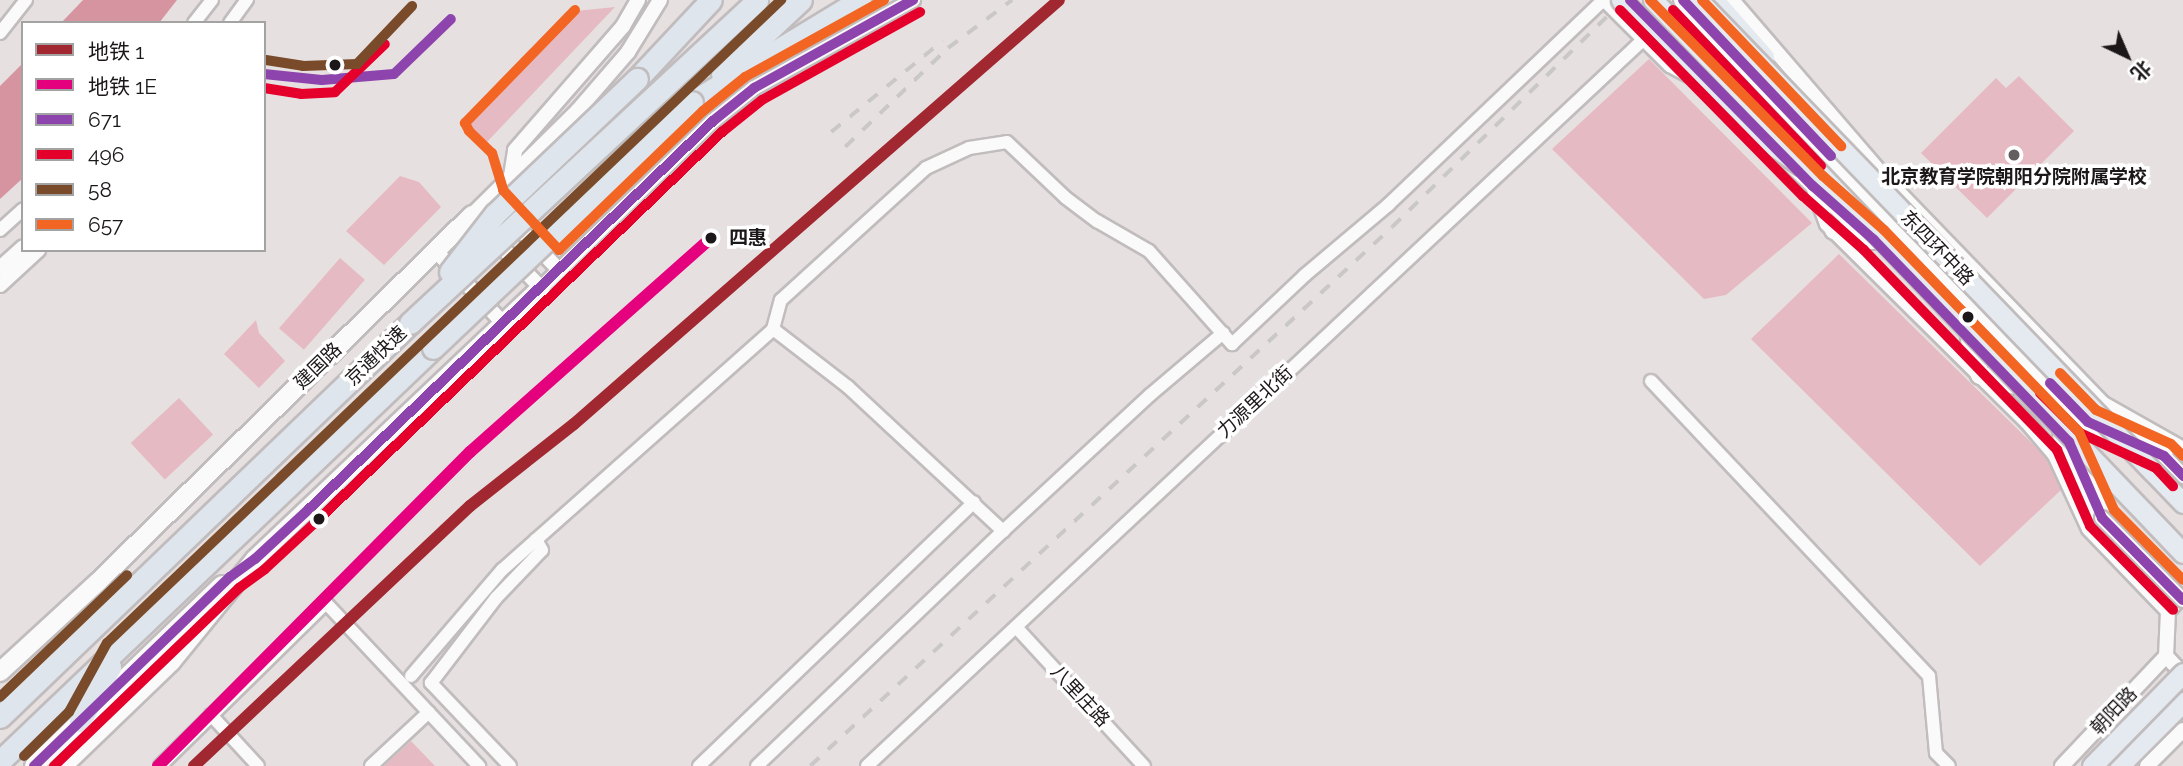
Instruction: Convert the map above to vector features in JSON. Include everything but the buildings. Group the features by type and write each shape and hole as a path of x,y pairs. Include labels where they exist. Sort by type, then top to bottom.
{"highway":[{"path":"637,79 692,0"},
{"path":"410,323 495,214 637,79 711,0"},
{"name":"京通快速","path":"2,715 410,323 757,0"},
{"name":"京通快速","path":"0,761 117,653 433,348 801,0"},
{"path":"692,102 860,0"},
{"path":"1621,0 1748,128 1839,192"},
{"name":"东四环中路","path":"1653,0 2183,553"},
{"name":"东四环中路","path":"1698,0 2183,503"},
{"path":"1714,0 1861,169"},
{"path":"80,722 117,653"},
{"name":"朝阳路","path":"2092,766 2183,673"},
{"path":"2119,766 2183,702"}],"main road":[{"name":"东四环中路","path":"1630,0 1813,186 1874,240 2069,442 2102,518"},
{"name":"东四环中路","path":"1684,0 1925,256 2088,422 2164,456"},
{"path":"1700,71 1726,45"},
{"name":"建国路","path":"0,672 107,573 472,215"},
{"path":"1834,230 1874,240"},
{"path":"63,766 171,662 255,559 541,288"},
{"path":"1970,340 1980,375 2014,385"},
{"path":"34,766 230,577 255,559"}],"street":[{"path":"0,33 26,0"},
{"path":"196,21 212,0"},
{"path":"231,21 247,0"},
{"path":"512,176 514,150 623,26 638,0"},
{"name":"建国路","path":"472,215 578,110 628,52 660,0"},
{"path":"472,215 541,288 713,121 754,88 913,0"},
{"path":"411,676 502,570 773,329 781,300 926,167 969,148 1007,142 1066,198 1097,221 1149,251 1232,344 1305,275 1388,205 1604,0"},
{"name":"东四环中路","path":"1604,0 1670,65 1719,90"},
{"name":"东四环中路","path":"1732,0 1885,178 2102,403 2183,449"},
{"name":"力源里北街","path":"867,766 1644,39"},
{"name":"东四环中路","path":"1813,186 1827,224 1980,375 2055,455 2089,529 2168,611"},
{"path":"490,197 559,270"},
{"path":"0,230 21,211"},
{"path":"0,268 21,249"},
{"path":"436,251 503,323"},
{"path":"0,285 36,252"},
{"path":"773,329 848,387 1003,531"},
{"path":"757,766 1003,531 1150,395 1223,333"},
{"path":"1651,381 1929,676 1936,753 1949,766"},
{"name":"东四环中路","path":"2164,456 2183,476"},
{"path":"699,766 974,502"},
{"name":"东四环中路","path":"2102,518 2183,598"},
{"path":"510,766 431,683 496,598 542,550 536,540"},
{"path":"2183,598 2168,611 2166,656 2183,673"},
{"path":"160,766 326,603 479,766"},
{"name":"八里庄路","path":"1016,627 1144,766"},
{"name":"朝阳路","path":"2062,766 2166,656"},
{"path":"371,766 429,712"},
{"path":"211,715 258,766"},
{"path":"2147,766 2183,730"}],"shaded area":[{"path":"83,0 177,0 161,21 63,21"},
{"path":"615,7 485,144 459,123 566,12"},
{"path":"1649,59 1812,223 1726,295 1704,299 1552,149"},
{"path":"21,65 21,180 0,199 0,86"},
{"path":"2019,76 2074,131 1987,218 1921,153 1996,78 2006,88"},
{"path":"400,176 419,182 441,207 384,265 346,231"},
{"path":"1839,254 2049,460 2061,490 1980,566 1751,339"},
{"path":"340,258 365,280 304,350 279,328"},
{"path":"256,320 259,333 285,361 259,388 224,354"},
{"path":"179,398 213,435 165,480 131,443"},
{"path":"411,741 435,766 384,766"}],"railway":[{"path":"845,147 948,48 1012,0"},
{"path":"810,766 1392,227 1624,0"},
{"path":"831,132 942,41"}],"metro line":[{"name":"1","path":"194,766 470,506 574,424 1059,0"},
{"name":"1E","path":"158,766 470,452 711,238"}],"transit line":[{"name":"58","path":"24,756 69,712 107,643 781,0"},
{"name":"657","path":"575,10 465,123 469,131 492,153 503,190 559,250 703,111 745,77 884,0"},
{"name":"671","path":"34,766 230,577 255,559 309,509 713,121 754,88 913,0"},
{"name":"671","path":"1630,0 1813,186 1874,240 2069,442 2102,518 2183,600"},
{"name":"657","path":"1650,0 1823,176 1884,230 2079,432 2114,510 2183,580"},
{"name":"671","path":"1683,0 1831,156"},
{"name":"657","path":"1702,0 1841,146"},
{"name":"58","path":"266,60 303,66 357,64 412,6"},
{"name":"496","path":"1620,10 1803,196 1864,250 2057,450 2090,526 2173,610"},
{"name":"496","path":"1673,10 1821,166"},
{"name":"496","path":"54,766 239,588 265,569 319,519 722,132 762,100 920,12"},
{"name":"671","path":"266,74 322,80 394,74 451,19"},
{"name":"496","path":"266,88 301,94 335,92 385,44"},
{"name":"657","path":"2060,373 2096,410 2171,444 2183,456"},
{"name":"671","path":"2050,383 2088,422 2164,456 2183,476"},
{"name":"496","path":"2040,393 2080,433 2156,468 2173,486"},
{"name":"58","path":"0,697 127,575"}],"place":[{"name":"北京教育学院朝阳分院附属学校","path":"2014,155"},
{"name":"四惠","path":"711,238"}]}
